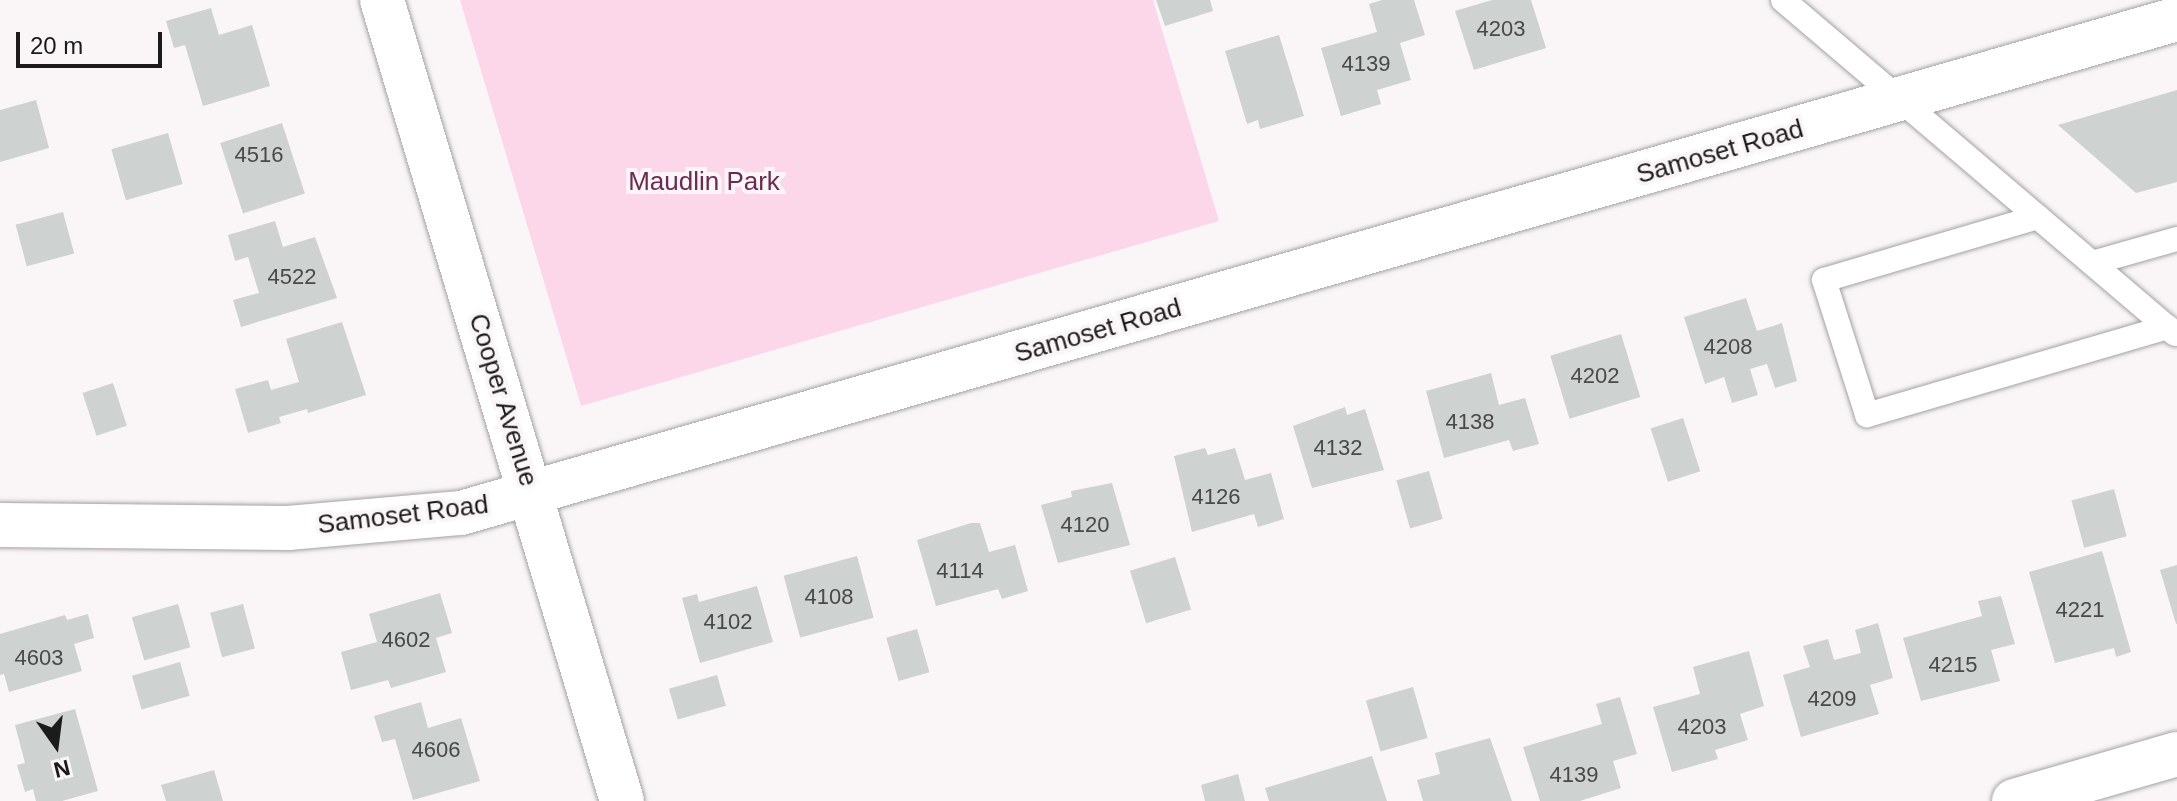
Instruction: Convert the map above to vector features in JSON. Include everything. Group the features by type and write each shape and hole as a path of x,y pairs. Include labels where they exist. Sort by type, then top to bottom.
{"street":[{"name":"Cooper Avenue","path":"382,0 622,801"},
{"name":"Samoset Road","path":"0,525 288,528 461,513 2177,19"},
{"path":"2014,801 2177,754"}],"lane":[{"path":"1783,0 2172,331"},
{"path":"2038,217 1824,280 1867,415 2172,331"},
{"path":"2092,263 2177,239"}],"green space":[{"name":"Maudlin Park","path":"460,0 1153,0 1219,221 581,406"}],"building":[{"path":"1156,0 1210,0 1213,11 1165,26"},
{"path":"1382,0 1414,0 1425,35 1400,43 1411,80 1377,90 1381,104 1341,116 1321,48 1377,32 1369,4"},
{"path":"1492,0 1531,0 1546,48 1474,70 1455,11"},
{"path":"211,8 219,35 252,25 270,86 203,106 185,45 174,48 166,21"},
{"path":"1279,35 1304,116 1260,129 1258,120 1247,124 1225,51"},
{"path":"2177,90 2177,182 2136,193 2058,125"},
{"path":"36,100 49,148 0,162 0,110"},
{"path":"282,123 305,193 243,213 220,143"},
{"path":"168,133 183,184 126,200 111,149"},
{"path":"63,212 74,254 27,266 16,225"},
{"path":"275,221 283,247 315,237 337,298 241,327 233,300 259,293 248,257 235,261 228,235"},
{"path":"1746,298 1757,331 1782,323 1797,381 1775,388 1767,364 1750,369 1758,395 1732,403 1724,377 1705,384 1684,317"},
{"path":"342,322 366,395 308,413 307,409 279,417 281,423 248,433 235,389 268,380 271,390 299,382 286,339"},
{"path":"1621,334 1640,397 1570,419 1550,356"},
{"path":"1491,373 1499,405 1525,398 1539,444 1513,451 1509,440 1444,458 1426,391"},
{"path":"113,383 127,426 96,436 83,393"},
{"path":"1345,407 1347,415 1365,409 1384,470 1312,488 1293,426"},
{"path":"1683,418 1700,471 1668,482 1651,429"},
{"path":"1205,448 1208,455 1235,448 1245,480 1271,473 1284,519 1258,527 1254,514 1192,532 1174,456"},
{"path":"1429,471 1443,519 1410,528 1396,480"},
{"path":"1112,483 1130,545 1058,563 1041,505 1072,497 1071,491"},
{"path":"2114,489 2127,536 2084,548 2071,500"},
{"path":"980,523 989,552 1015,545 1028,591 1002,599 998,589 936,606 917,540"},
{"path":"2102,551 2131,652 2116,657 2114,648 2055,663 2029,572"},
{"path":"857,556 874,618 800,637 784,576"},
{"path":"1175,557 1191,610 1146,623 1130,571"},
{"path":"2177,565 2177,624 2176,624 2160,570"},
{"path":"757,586 773,642 700,663 682,598 697,594 699,602"},
{"path":"440,593 452,633 436,638 446,672 391,688 388,680 351,690 341,652 377,642 369,614"},
{"path":"2001,596 2015,644 1991,650 2000,681 1921,701 1903,638 1982,616 1978,601"},
{"path":"178,604 190,647 144,660 132,617"},
{"path":"243,604 255,648 222,657 210,613"},
{"path":"88,614 94,638 74,644 82,671 9,692 4,674 0,675 0,634 65,615 67,620"},
{"path":"1878,623 1893,678 1870,685 1879,714 1801,737 1783,675 1810,667 1803,646 1828,639 1834,660 1861,653 1855,630"},
{"path":"917,629 929,672 899,681 886,638"},
{"path":"1749,651 1764,706 1740,714 1748,740 1715,750 1718,759 1672,772 1653,707 1700,694 1693,667"},
{"path":"180,662 190,696 142,709 132,676"},
{"path":"717,675 726,706 678,720 669,689"},
{"path":"1413,687 1428,738 1381,751 1366,701"},
{"path":"1620,697 1637,754 1613,761 1621,788 1580,801 1540,801 1523,747 1602,724 1596,704"},
{"path":"421,702 428,728 461,718 480,781 413,800 395,739 382,742 374,716"},
{"path":"75,709 98,791 62,801 36,801 33,789 25,792 17,765 25,763 15,725"},
{"path":"1490,738 1512,801 1423,801 1417,780 1440,774 1435,753"},
{"path":"1372,756 1387,801 1269,801 1265,788"},
{"path":"214,770 223,801 166,801 161,785"},
{"path":"1238,774 1245,801 1205,801 1201,785"}]}
